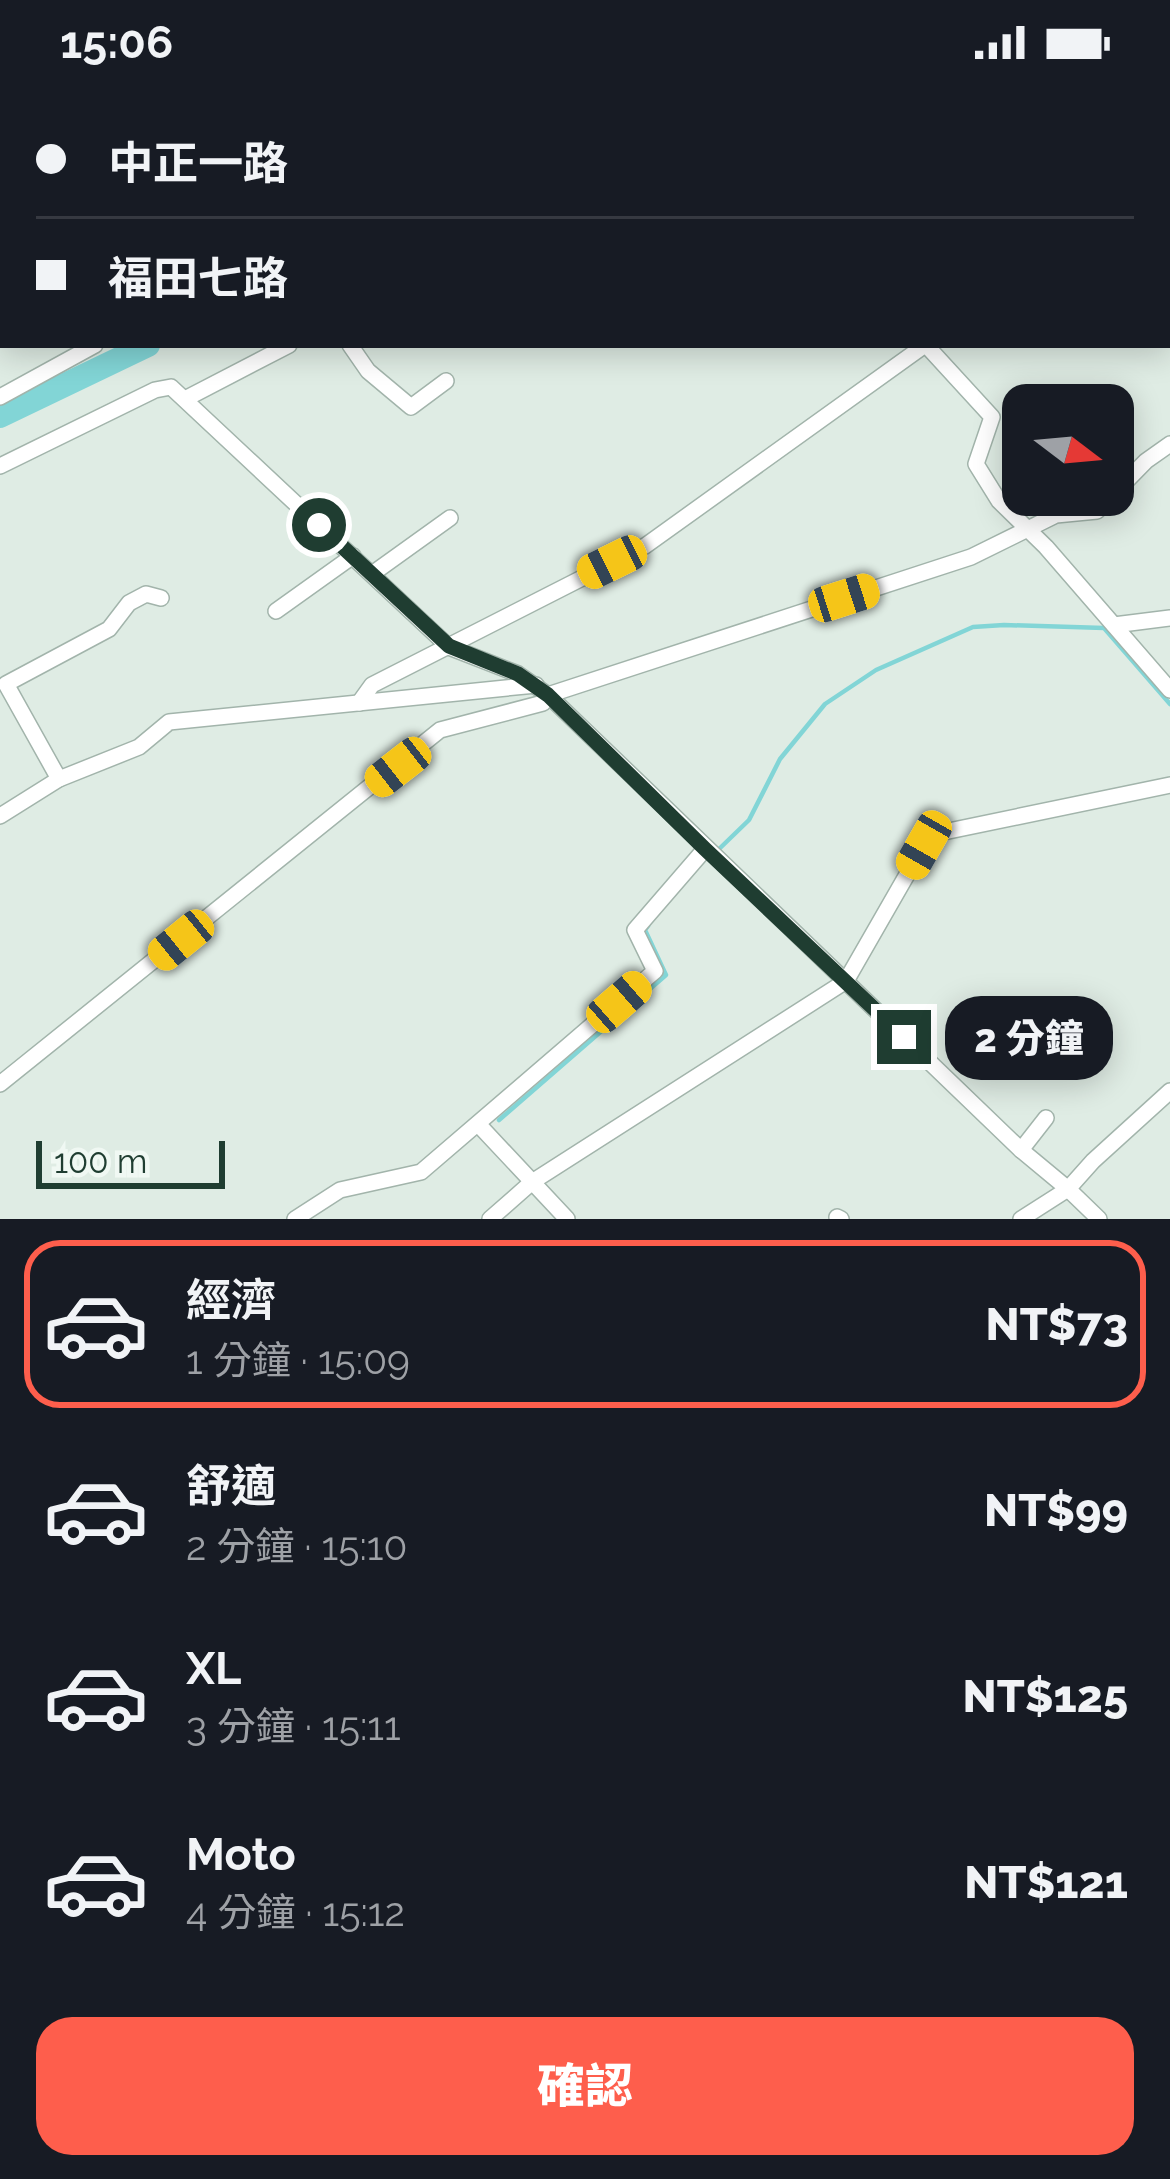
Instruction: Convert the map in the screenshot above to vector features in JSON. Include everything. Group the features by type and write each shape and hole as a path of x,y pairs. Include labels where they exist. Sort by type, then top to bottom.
{"lane":[{"path":"0,397 90,348"},
{"path":"185,399 283,348"},
{"path":"352,348 368,370 411,407 446,381"},
{"path":"359,703 372,685 645,546 922,348"},
{"path":"929,348 992,417 976,464 999,501 1170,690"},
{"path":"0,466 155,390 171,387 449,646 518,674 542,690 1021,1150 1099,1219"},
{"path":"0,816 59,779 139,747 169,722 542,690 971,557 1056,515 1097,511 1170,445"},
{"path":"372,574 450,518"},
{"path":"276,611 353,556"},
{"path":"59,779 6,684 109,629 129,603 146,594 161,598"},
{"path":"1114,625 1170,618"},
{"path":"0,1084 440,730 543,703 542,690"},
{"path":"490,1219 532,1182 846,981 924,845 939,833 1170,785"},
{"path":"295,1219 340,1190 421,1172 655,971 635,930 705,849"},
{"path":"1021,1219 1068,1189 1170,1091"},
{"path":"1021,1150 1046,1118"},
{"path":"478,1124 568,1219"}],"waterway":[{"path":"0,416 142,348"},
{"path":"717,851 749,820 780,759 825,704 876,670 973,627 1104,628 1170,704"},
{"path":"499,1120 666,975 645,930 648,926"}],"route":[{"path":"319,525 449,646 518,674 548,695 904,1037"}]}
